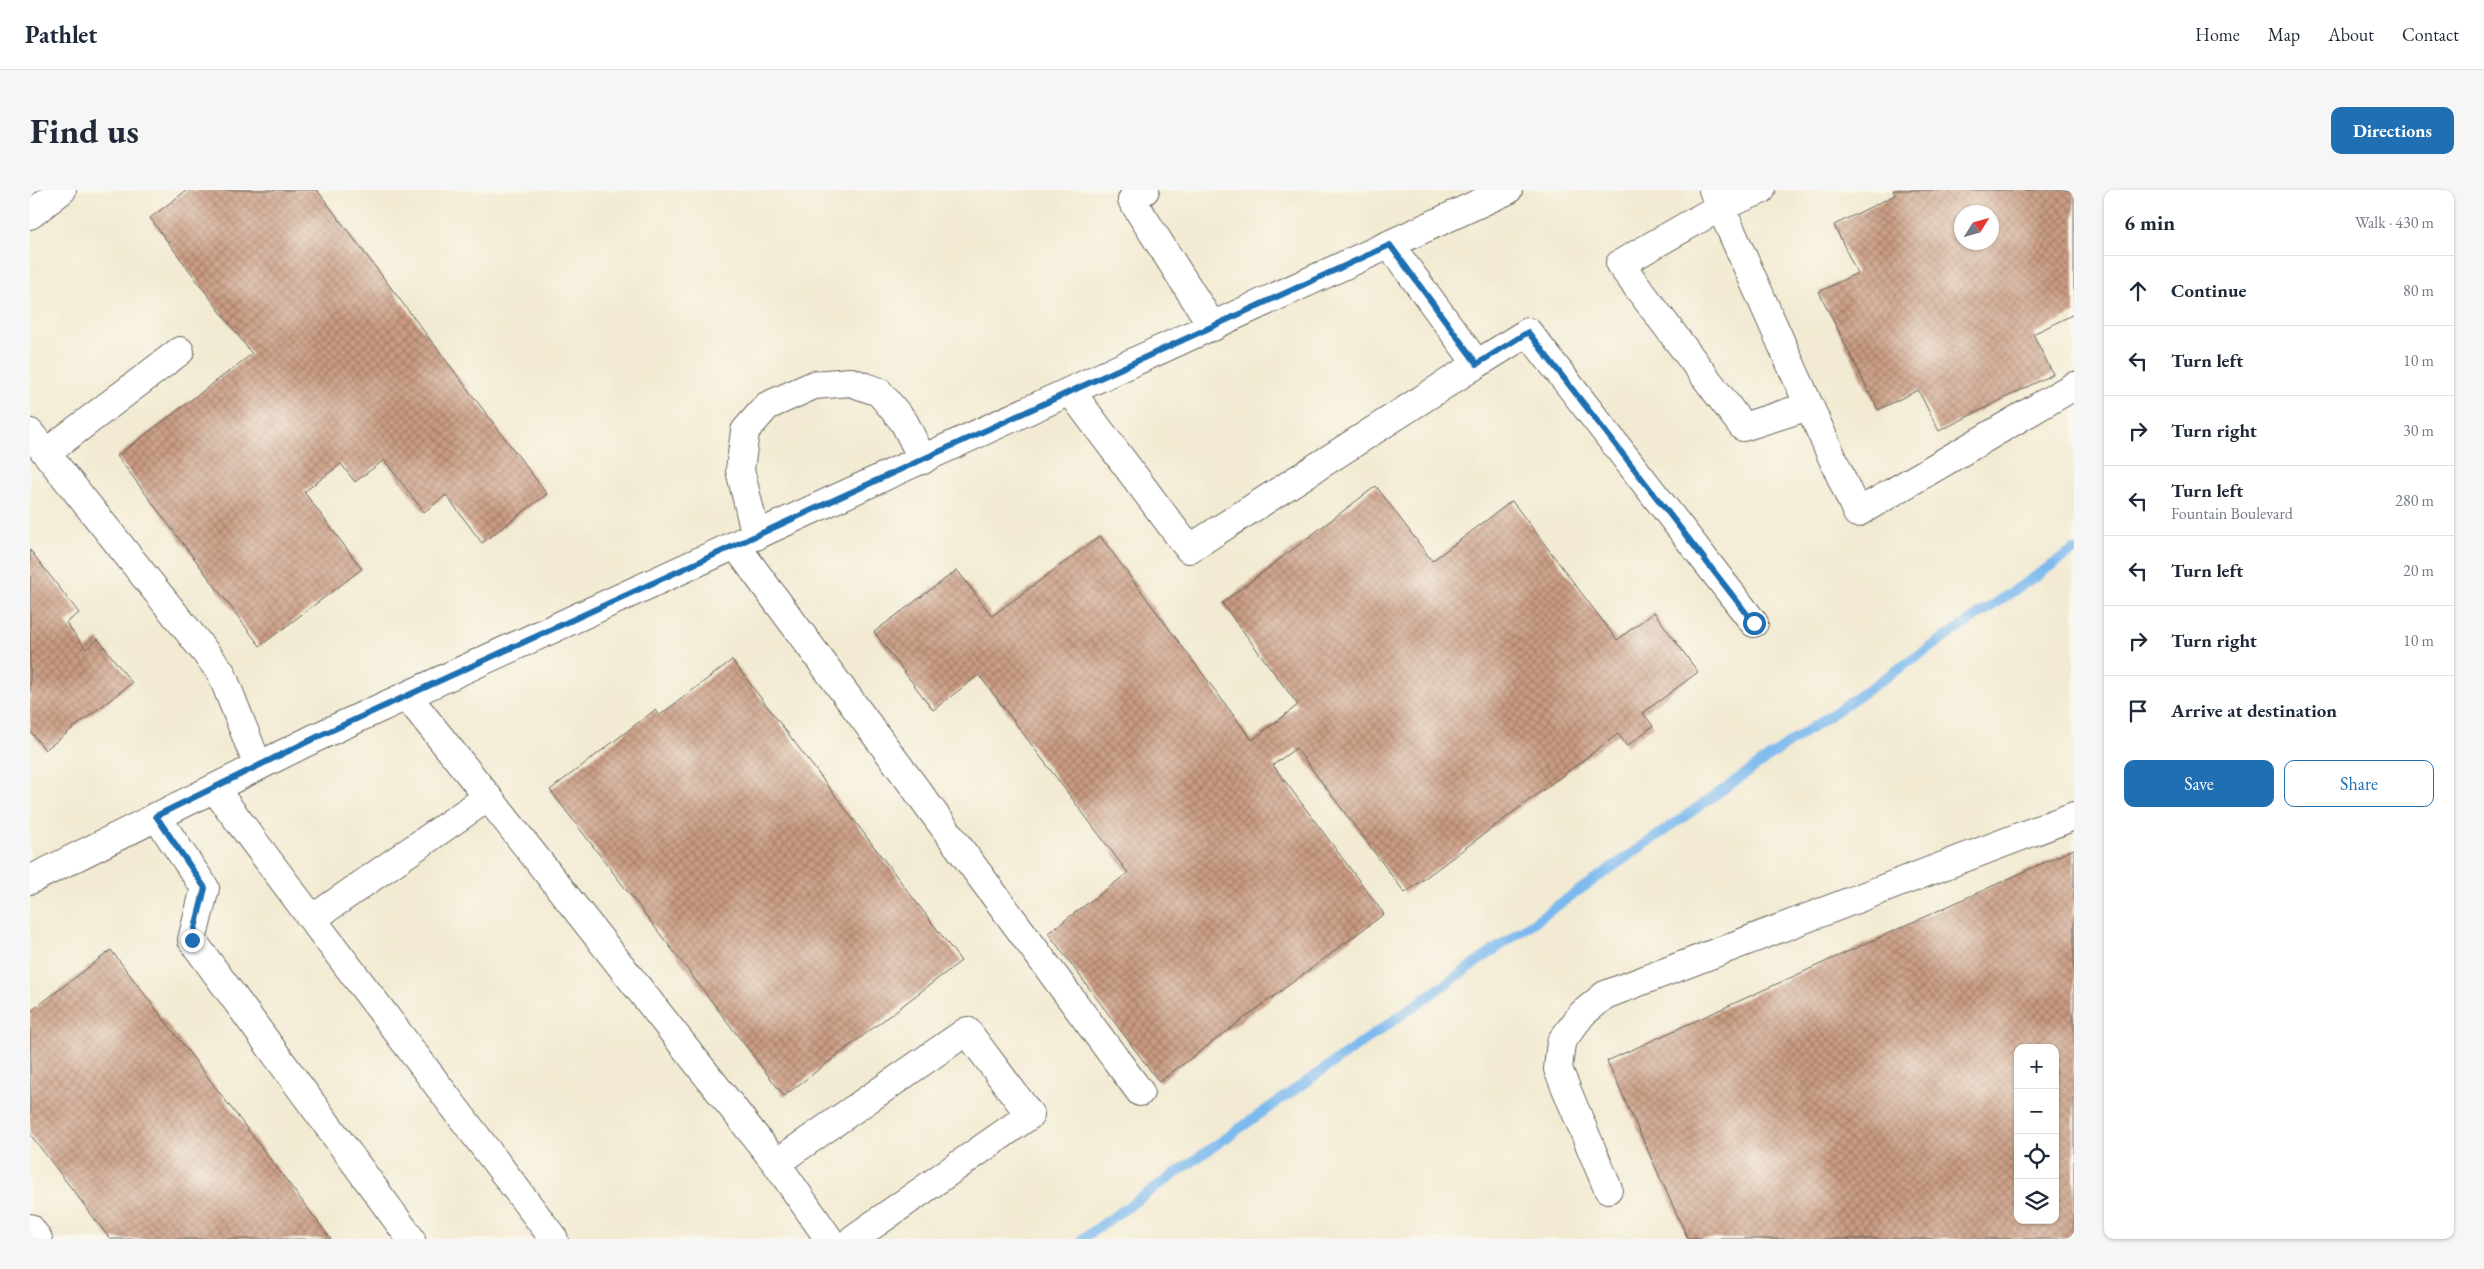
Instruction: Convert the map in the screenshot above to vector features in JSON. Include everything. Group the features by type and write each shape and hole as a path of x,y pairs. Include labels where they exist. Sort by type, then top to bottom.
{"street":[{"path":"30,215 62,190"},
{"path":"1146,190 1132,200 1213,327"},
{"path":"30,880 258,766 407,696 1508,190"},
{"path":"1762,190 1716,198 1620,264 1743,428 1809,406"},
{"path":"1716,198 1857,513 2074,386"},
{"path":"1390,245 1477,364"},
{"path":"1070,392 1189,549 1528,332 1754,623"},
{"path":"180,352 38,443 220,672 258,766"},
{"path":"923,460 904,422 879,392 851,382 814,385 767,406 745,431 740,470 746,541 1140,1092"},
{"path":"407,696 776,1163 829,1239"},
{"path":"214,788 554,1239"},
{"path":"312,919 488,797"},
{"path":"156,816 205,888 192,940 411,1239"},
{"path":"1608,1189 1558,1069 1561,1042 1582,1014 1605,995 2074,816"},
{"path":"776,1163 967,1031 1030,1115 853,1239"},
{"path":"30,1228 38,1239"}],"building":[{"path":"187,190 317,190 547,494 482,543 446,495 424,512 384,460 355,482 341,464 304,492 362,569 260,646 117,456 252,354 150,218"},
{"path":"1893,190 2074,190 2074,314 2033,334 2053,374 1939,431 1918,390 1878,410 1819,292 1857,273 1834,225 1895,195"},
{"path":"1376,486 1432,561 1512,501 1617,640 1654,612 1698,672 1643,713 1653,726 1627,746 1618,734 1405,893 1296,748 1273,765 1384,914 1159,1082 1048,933 1128,873 979,675 933,710 874,632 957,570 992,616 1100,536 1252,740 1298,705 1222,603"},
{"path":"30,550 79,613 66,623 86,649 98,639 132,683 45,750 30,731"},
{"path":"732,660 961,961 784,1096 550,790 655,710 659,716"},
{"path":"2074,849 2074,1239 1688,1239 1607,1061"},
{"path":"111,950 331,1239 110,1239 30,1134 30,1012"}],"waterway":[{"path":"1082,1239 1795,739 2074,550"}],"route":[{"path":"192,940 205,888 156,816 317,737 1390,245 1477,364 1528,332 1754,623"}]}
